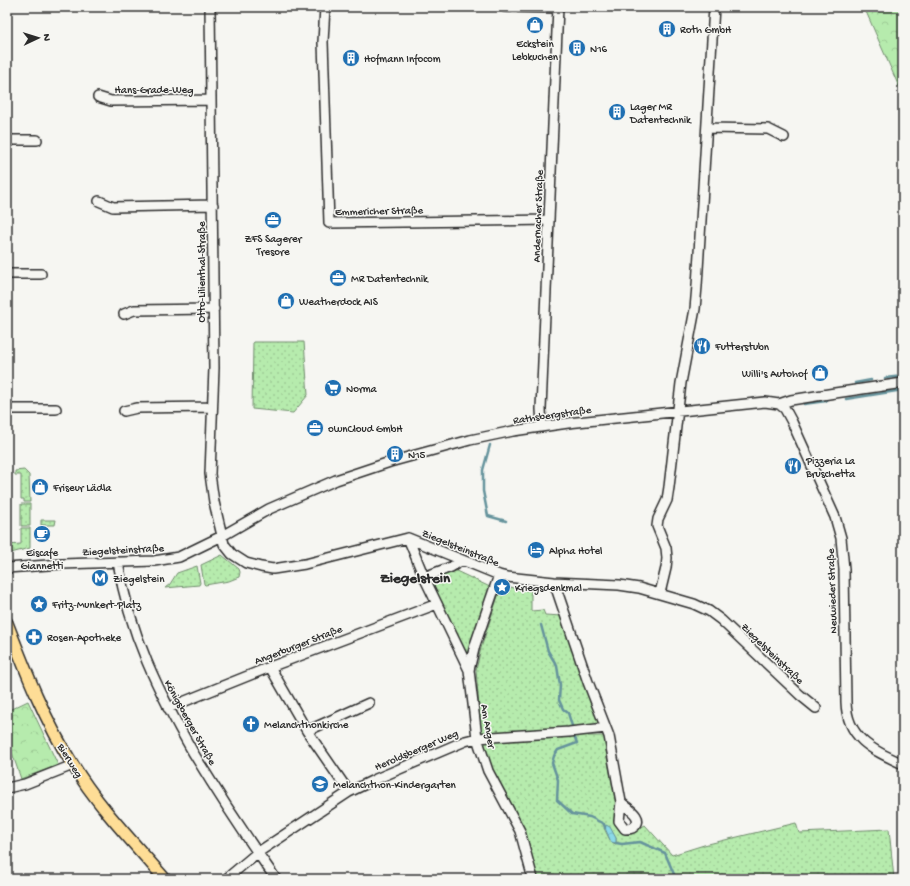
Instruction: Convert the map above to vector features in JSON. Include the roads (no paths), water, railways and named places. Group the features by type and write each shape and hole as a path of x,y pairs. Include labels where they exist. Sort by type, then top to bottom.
{"main road":[{"name":"Bierweg","path":"7,623 36,695 73,766 107,811 165,879"}],"street":[{"name":"Otto-Lilienthal-Straße","path":"210,7 214,309 210,474 212,494 222,536"},
{"name":"Emmericher Straße","path":"325,7 323,42 329,223 549,220"},
{"path":"505,7 558,8"},
{"path":"660,593 667,558 666,548 657,526 658,519 667,500 681,383 695,309 708,128 714,7"},
{"name":"Andernacher Straße","path":"542,427 541,409 558,8"},
{"name":"Hans-Grade-Weg","path":"98,97 111,102 211,100"},
{"path":"708,128 768,129 784,137"},
{"path":"7,140 37,140"},
{"path":"99,201 113,207 213,205"},
{"path":"7,274 41,274"},
{"path":"124,314 134,310 214,309"},
{"name":"Rathsbergstraße","path":"222,536 257,515 289,500 360,472 440,447 498,434 542,427 765,402 779,404 791,400 903,383"},
{"name":"Neuwieder Straße","path":"779,404 792,422 835,517 841,538 844,569 846,710 850,725 860,739 876,750 903,764"},
{"path":"124,412 137,408 212,407"},
{"path":"7,409 56,409"},
{"name":"Ziegelsteinstraße","path":"7,568 62,564 154,561 188,554 222,536 227,548 238,558 253,565 274,569 305,564 408,538 461,561 507,577 554,582 619,585 660,593 694,604 715,615 800,695 816,708"},
{"name":"Am Anger","path":"408,538 424,577 469,670 477,738 488,771 520,831 533,879"},
{"path":"424,577 451,567 461,561"},
{"name":"Königsberger Straße","path":"118,562 127,606 138,642 168,708 222,800 276,879"},
{"path":"469,670 475,645 499,575"},
{"path":"554,582 588,682 606,728 621,802"},
{"name":"Angerburger Straße","path":"168,708 270,667 437,604"},
{"path":"270,667 307,731 349,792"},
{"path":"307,731 369,702"},
{"name":"Heroldsberger Weg","path":"226,879 257,853 349,792 465,741 477,738 606,728"},
{"path":"7,788 25,784 73,766"}],"water":[{"path":"606,825 610,827 616,838 616,843 611,842 605,828"}],"waterway":[{"path":"885,378 903,376"},
{"path":"855,383 871,380"},
{"path":"846,399 903,390"},
{"path":"804,404 826,401"},
{"path":"490,445 483,470 483,491 488,516 506,521"},
{"path":"541,625 548,651 557,666 560,685 559,700 563,709 568,713 572,726"},
{"path":"575,738 577,743 558,750 554,756 552,763 558,780 557,800 572,814 590,817 604,824 605,828"},
{"path":"616,843 622,844 640,842 665,853 676,879"}],"place":[{"name":"Eckstein Lebkuchen","path":"535,25"},
{"name":"Roth GmbH","path":"667,29"},
{"name":"N16","path":"577,48"},
{"name":"Hofmann Infocom","path":"351,58"},
{"name":"Lager MR Datentechnik","path":"617,112"},
{"name":"ZFS Sagerer Tresore","path":"273,220"},
{"name":"MR Datentechnik","path":"338,278"},
{"name":"Weatherdock AIS","path":"286,301"},
{"name":"Futterstubn","path":"702,346"},
{"name":"Willi's Autohof","path":"820,373"},
{"name":"Norma","path":"333,388"},
{"name":"ownCloud GmbH","path":"315,428"},
{"name":"N15","path":"395,454"},
{"name":"Pizzeria La Bruschetta","path":"793,466"},
{"name":"Friseur Lädla","path":"40,487"},
{"name":"Eiscafe Giannetti","path":"42,534"},
{"name":"Alpha Hotel","path":"536,550"},
{"name":"Ziegelstein","path":"100,578"},
{"name":"Kriegsdenkmal","path":"502,587"},
{"name":"Fritz-Munkert-Platz","path":"39,604"},
{"name":"Rosen-Apotheke","path":"34,637"},
{"name":"Melanchthonkirche","path":"251,724"},
{"name":"Melanchthon-Kindergarten","path":"320,784"}],"district":[{"name":"Ziegelstein","path":"415,577"}]}
